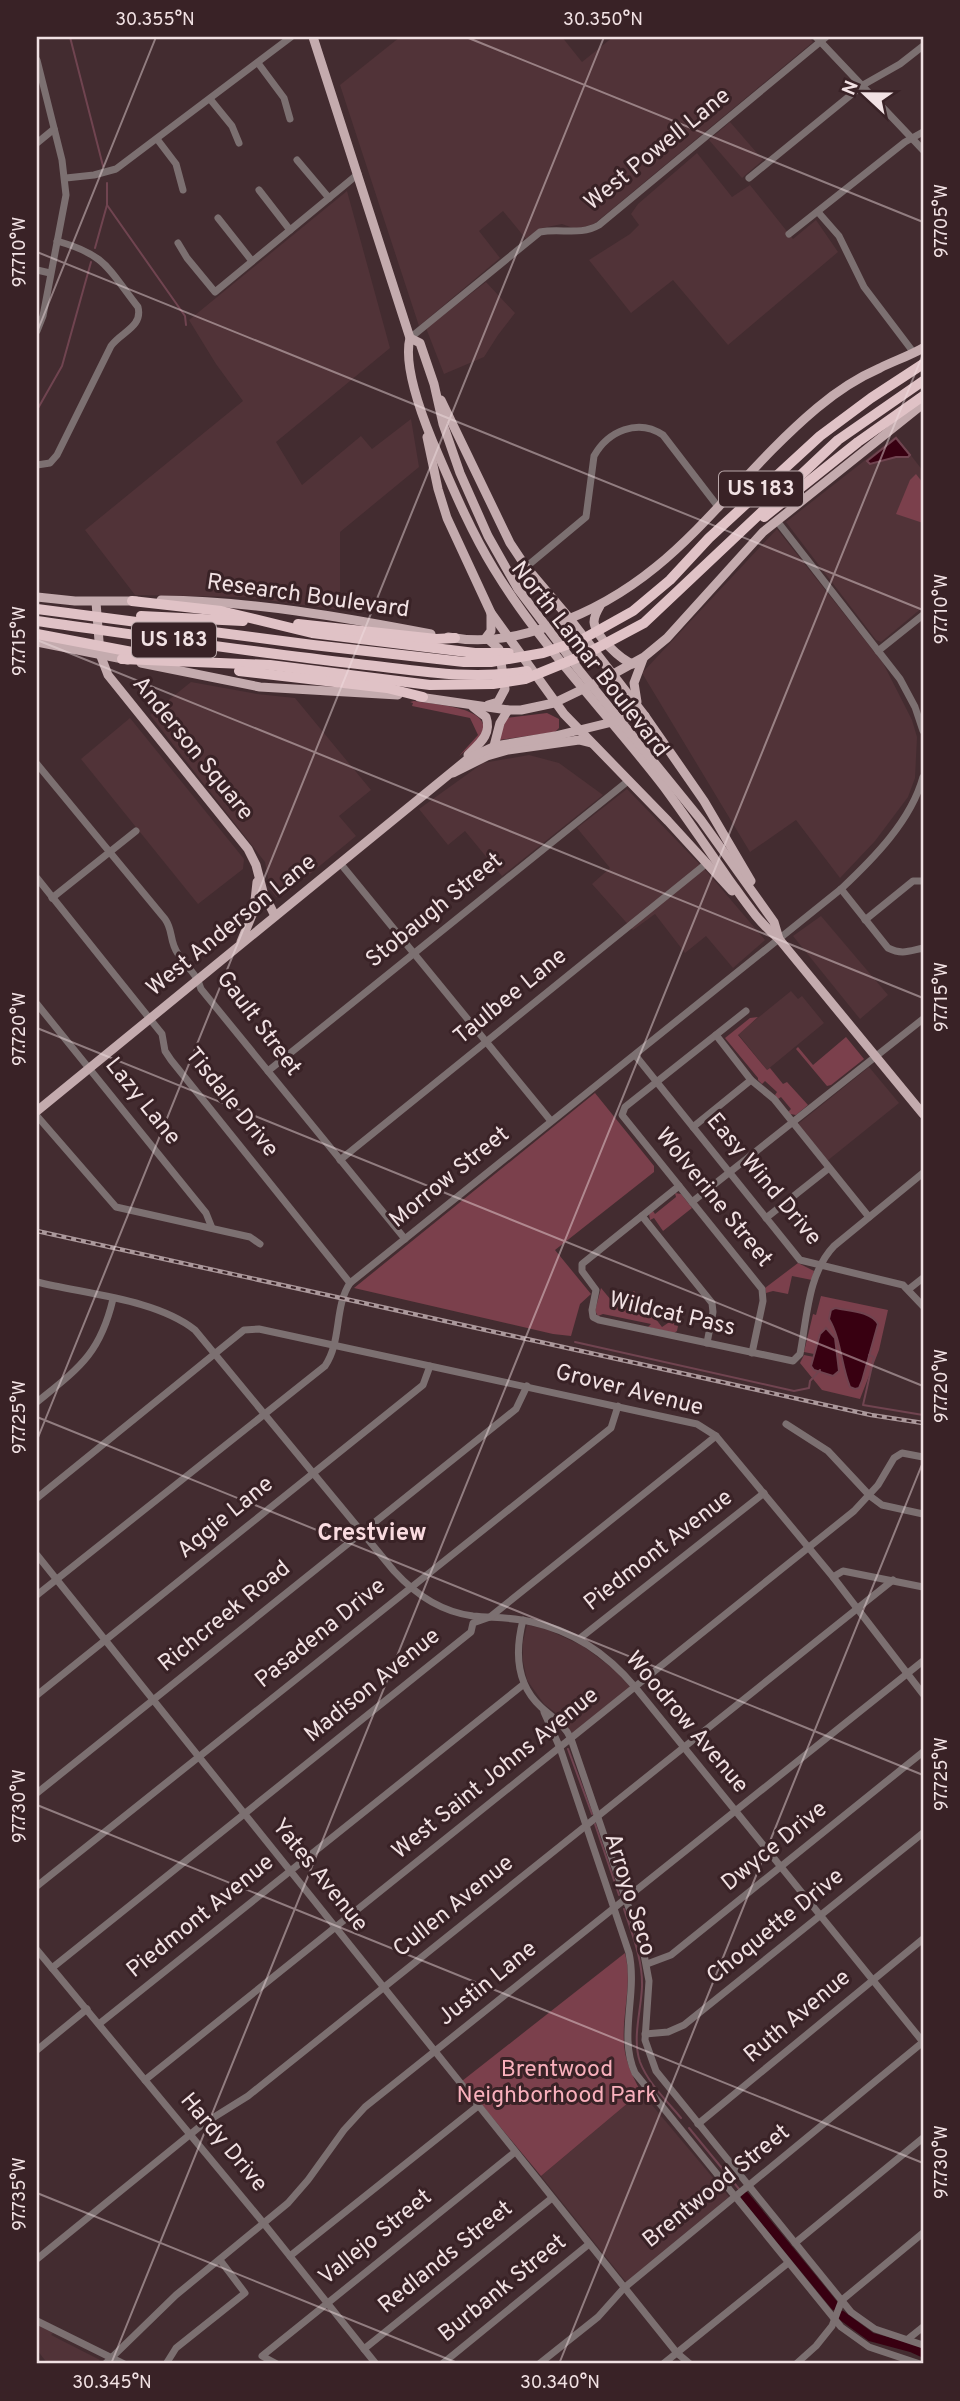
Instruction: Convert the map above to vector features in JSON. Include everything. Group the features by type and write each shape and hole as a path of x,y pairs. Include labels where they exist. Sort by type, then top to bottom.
{"highway":[{"name":"US 183","path":"37,609 464,662 543,653 581,640 633,611 670,580 709,538 820,436 923,364"},
{"name":"US 183","path":"37,621 311,659 492,680 547,668 619,638 644,623 838,440 923,381"},
{"path":"728,544 868,435 923,396"},
{"path":"132,601 221,611 312,633 491,658"},
{"path":"63,612 90,611 315,626 436,639 455,638"},
{"path":"37,634 211,666 387,688 423,697"},
{"path":"122,659 270,665 430,685 492,680"}],"main road":[{"name":"North Lamar Boulevard","path":"313,37 410,338 407,351 424,418 462,510 501,581 532,626 664,787 766,929 779,939 923,1114"},
{"name":"North Lamar Boulevard","path":"410,338 421,343 445,432 469,496 518,589 579,670 701,820 774,922 779,939"},
{"path":"566,621 627,590 660,565 699,530 796,427 828,399 876,370 919,351"},
{"path":"434,384 494,513 526,567 640,713 710,810 757,890 764,907"},
{"path":"37,642 260,687 423,697 508,710 554,703 644,657 683,621 742,553 777,521 923,404"},
{"path":"424,418 443,506 491,613 508,639 564,715 748,906"},
{"name":"Research Boulevard","path":"37,597 96,602 199,601 290,609 455,638 508,639 566,621"},
{"name":"Anderson Square","path":"96,602 100,654 114,684 248,849 256,865 263,892 275,916"},
{"path":"600,606 595,617 596,628 617,656 633,664"},
{"path":"480,706 498,702 505,689 499,649 487,639 491,631 491,613"},
{"path":"640,713 634,683 644,657"},
{"path":"456,769 485,738 488,730 486,717 465,704"},
{"path":"487,756 495,746 499,723 508,710"},
{"name":"West Anderson Lane","path":"37,1111 456,769 495,746 555,736 640,713"},
{"path":"555,736 563,727 564,715"},
{"path":"592,744 589,737 593,727"},
{"path":"487,756 508,750 579,740 592,744"},
{"name":"West Anderson Lane","path":"456,769 487,756"},
{"path":"240,944 254,910 257,873"},
{"path":"263,892 276,901 294,901"}],"street":[{"path":"66,178 116,169 291,37"},
{"path":"821,38 923,150"},
{"name":"West Powell Lane","path":"410,338 540,232 555,229 577,232 599,225 821,38"},
{"path":"749,178 863,85 900,64 923,46"},
{"path":"37,62 66,178 66,195 43,316 37,331"},
{"path":"258,62 284,98 289,119"},
{"path":"210,99 234,129 239,143"},
{"path":"37,143 54,129"},
{"path":"789,234 923,132"},
{"path":"157,139 176,164 183,190"},
{"path":"297,160 329,198"},
{"path":"178,243 215,292 358,174"},
{"path":"259,190 290,230"},
{"path":"818,212 839,236 864,287 919,351"},
{"path":"218,218 252,261"},
{"path":"37,465 50,463 57,455 111,346 119,336 136,324 140,316 138,307 105,263 81,248 57,242"},
{"path":"37,270 50,273"},
{"path":"526,567 586,517 597,449 626,428 639,426 663,435 719,508"},
{"path":"777,521 908,693 923,730"},
{"path":"878,651 923,615"},
{"name":"Gault Street","path":"37,764 165,919 172,930 172,941 177,954 198,978 201,989 405,1239"},
{"name":"Morrow Street","path":"350,1283 841,889 873,857 918,803 923,777"},
{"name":"Stobaugh Street","path":"268,1071 628,781"},
{"path":"52,898 136,831"},
{"path":"340,863 551,1121"},
{"name":"Taulbee Lane","path":"340,1160 707,863"},
{"name":"Tisdale Drive","path":"37,878 162,1034 165,1051 171,1060 350,1283"},
{"path":"865,920 913,881 923,881"},
{"path":"841,889 888,947 898,953 923,948"},
{"name":"Lazy Lane","path":"37,1004 205,1213 212,1228"},
{"path":"657,1082 746,1011"},
{"path":"692,1202 920,1021 923,1029"},
{"path":"716,1035 751,1080 769,1093 869,1217"},
{"name":"Easy Wind Drive","path":"635,1055 800,1260 903,1284 909,1289"},
{"path":"692,1127 751,1080"},
{"name":"Wolverine Street","path":"657,1082 622,1112 622,1117 763,1292 752,1353"},
{"path":"37,1116 116,1207 250,1237 260,1244"},
{"path":"766,1218 829,1168"},
{"path":"819,1266 834,1246 923,1173"},
{"name":"Wildcat Pass","path":"678,1186 582,1264 582,1271 596,1289 593,1315 599,1320 790,1361 797,1359 800,1354 819,1266"},
{"path":"642,1216 712,1303 713,1312 707,1343"},
{"path":"923,1278 909,1289 923,1306"},
{"path":"37,1595 325,1366 334,1345 344,1294 350,1283"},
{"name":"Woodrow Avenue","path":"37,1284 152,1308 174,1316 195,1330 394,1572 410,1587 451,1610 544,1625 579,1639 610,1661 635,1687 923,2042"},
{"path":"37,1402 79,1368 91,1354 105,1330 113,1299"},
{"name":"Grover Avenue","path":"37,1498 239,1333 251,1329 618,1406 697,1424 716,1436 923,1693"},
{"name":"Aggie Lane","path":"37,1695 423,1385 430,1366"},
{"name":"Richcreek Road","path":"37,1793 516,1409 527,1386"},
{"name":"Pasadena Drive","path":"37,1886 611,1428 618,1406"},
{"path":"786,1423 828,1451 870,1496 882,1504 923,1514"},
{"name":"Madison Avenue","path":"52,1968 471,1632 473,1623 490,1617 716,1436"},
{"name":"West Saint Johns Avenue","path":"145,2080 854,1511 870,1496 894,1458 902,1453 923,1457"},
{"name":"Piedmont Avenue","path":"579,1639 764,1493"},
{"name":"Yates Avenue","path":"37,1555 624,2288 677,2353 690,2364"},
{"path":"832,1577 843,1571 923,1587"},
{"name":"Cullen Avenue","path":"37,2259 190,2134 248,2096 384,1988 892,1580"},
{"name":"Arroyo Seco","path":"523,1620 519,1635 518,1660 524,1684 542,1708 560,1748 615,1907 632,1969 633,1990 627,2036 630,2060 642,2084 834,2319 861,2343 920,2364"},
{"name":"Justin Lane","path":"109,2361 157,2312 265,2224 299,2192 354,2118 923,1661"},
{"name":"Piedmont Avenue","path":"99,2024 524,1684"},
{"name":"Arroyo Seco","path":"542,1708 558,1719 571,1739 647,1964 649,1990 645,2034 648,2054 656,2071 856,2316 871,2327 923,2345"},
{"name":"Dwyce Drive","path":"647,1964 671,1955 923,1752"},
{"name":"Choquette Drive","path":"645,2034 668,2032 684,2025 923,1833"},
{"name":"Ruth Avenue","path":"698,2124 923,1939"},
{"name":"Hardy Drive","path":"37,1950 265,2224 376,2364"},
{"path":"37,2050 87,2010"},
{"name":"Brentwood Street","path":"539,2364 598,2317 624,2288 923,2042"},
{"path":"290,2256 478,2106"},
{"path":"677,2127 691,2116"},
{"path":"795,2243 923,2138"},
{"name":"Vallejo Street","path":"277,2364 262,2356 515,2152"},
{"name":"Redlands Street","path":"364,2349 552,2198"},
{"path":"796,2364 816,2346 832,2326 842,2300 923,2233"},
{"name":"Burbank Street","path":"442,2364 589,2244"},
{"path":"166,2364 176,2348 244,2293 220,2260"},
{"path":"663,2364 788,2263"},
{"path":"37,2321 109,2361 124,2364"},
{"path":"908,2339 923,2327"}],"shaded area":[{"path":"400,37 562,37 582,62 613,37 809,37 813,42 594,224 576,229 562,224 542,228 526,239 503,211 479,231 500,258 419,326 340,85"},
{"path":"730,122 763,160 742,178 709,140"},
{"path":"697,153 732,197 750,185 793,239 816,220 838,252 728,345 673,280 631,313 589,260 630,234 639,225 631,214 638,204"},
{"path":"347,191 390,348 276,442 302,485 361,436 372,449 411,419 419,467 340,532 340,610 244,597 135,595 85,530 243,401 189,320"},
{"path":"486,282 515,313 484,357 444,374 426,328"},
{"path":"896,436 923,471 923,607 881,642 876,640 786,522"},
{"path":"896,438 910,455 908,457 896,457 870,464 867,461"},
{"path":"777,529 883,663 912,720 917,737 915,778 908,797 875,841 840,878 796,820 750,852 642,673"},
{"path":"191,682 295,698 371,790 339,816 356,836 282,897 276,897 270,889 265,862 150,715"},
{"path":"130,718 244,859 243,869 198,904 81,759"},
{"path":"529,755 559,763 603,795 502,876 465,831 448,845 419,809 483,763"},
{"path":"627,789 708,873 765,940 733,968 706,936 685,953 655,914 633,930 592,884 610,868 577,828"},
{"path":"821,916 888,995 860,1019 793,936"},
{"path":"791,991 798,999 802,996 824,1023 767,1070 738,1034"},
{"path":"869,1067 899,1103 827,1161 798,1124"},
{"path":"835,1308 865,1314 878,1324 859,1388 850,1387 829,1319 831,1310"},
{"path":"826,1328 835,1338 839,1371 833,1376 814,1370 811,1366 820,1334"},
{"path":"527,1625 546,1629 583,1646 615,1670 630,1687 572,1734 560,1716 544,1704 527,1680 523,1642"},
{"path":"641,2092 729,2197 626,2282 541,2176"},
{"path":"37,2325 100,2360 95,2364 48,2364 37,2350"}],"green space":[{"path":"916,474 923,483 923,523 896,514 910,480"},
{"path":"410,702 472,713 480,719 484,727 480,737 459,756 478,735 470,718 412,706 413,703"},
{"path":"547,713 559,719 559,728 555,732 499,740 506,718"},
{"path":"758,1017 738,1035 767,1070 770,1068 783,1084 787,1082 808,1105 796,1115 788,1112 791,1109 781,1097 778,1099 775,1095 777,1092 765,1081 762,1084 758,1080 725,1038 750,1018"},
{"path":"846,1037 864,1059 827,1086 796,1049 798,1047 813,1065"},
{"path":"595,1093 654,1166 654,1172 555,1250 591,1294 580,1304 571,1336 354,1288"},
{"path":"675,1193 681,1194 692,1208 663,1231 654,1218 650,1220 649,1214 653,1211 655,1214 676,1197"},
{"path":"798,1263 814,1271 812,1280 792,1276 788,1294 773,1291 766,1293 765,1288"},
{"path":"601,1288 616,1306 634,1291 662,1327 680,1315 674,1325 678,1326 677,1331 674,1333 648,1327 651,1324 603,1314 598,1316 595,1311"},
{"path":"821,1296 888,1310 879,1350 860,1399 822,1390 800,1363 804,1355 814,1357 814,1354 804,1352 813,1314 816,1315"},
{"name":"Brentwood Neighborhood Park","path":"625,1953 628,1979 624,2044 629,2066 641,2092 541,2176 462,2081"}],"waterway":[{"path":"70,37 103,166"},
{"path":"95,248 107,205 107,183"},
{"path":"107,205 185,316 186,325"},
{"path":"37,410 62,366 91,262"},
{"path":"575,1342 794,1391 809,1388 810,1381 820,1370"},
{"path":"869,1355 874,1357 863,1405 923,1415"},
{"path":"568,1749 592,1814"},
{"path":"595,1824 619,1895"},
{"path":"624,1909 641,1967 637,2034 640,2062 653,2084 681,2118"},
{"path":"689,2128 739,2189"},
{"path":"745,2196 835,2306"},
{"path":"841,2315 871,2337 923,2353"}],"railway":[{"path":"37,1231 871,1415 923,1423"}],"district":[{"name":"Crestview","path":"372,1534"}]}
